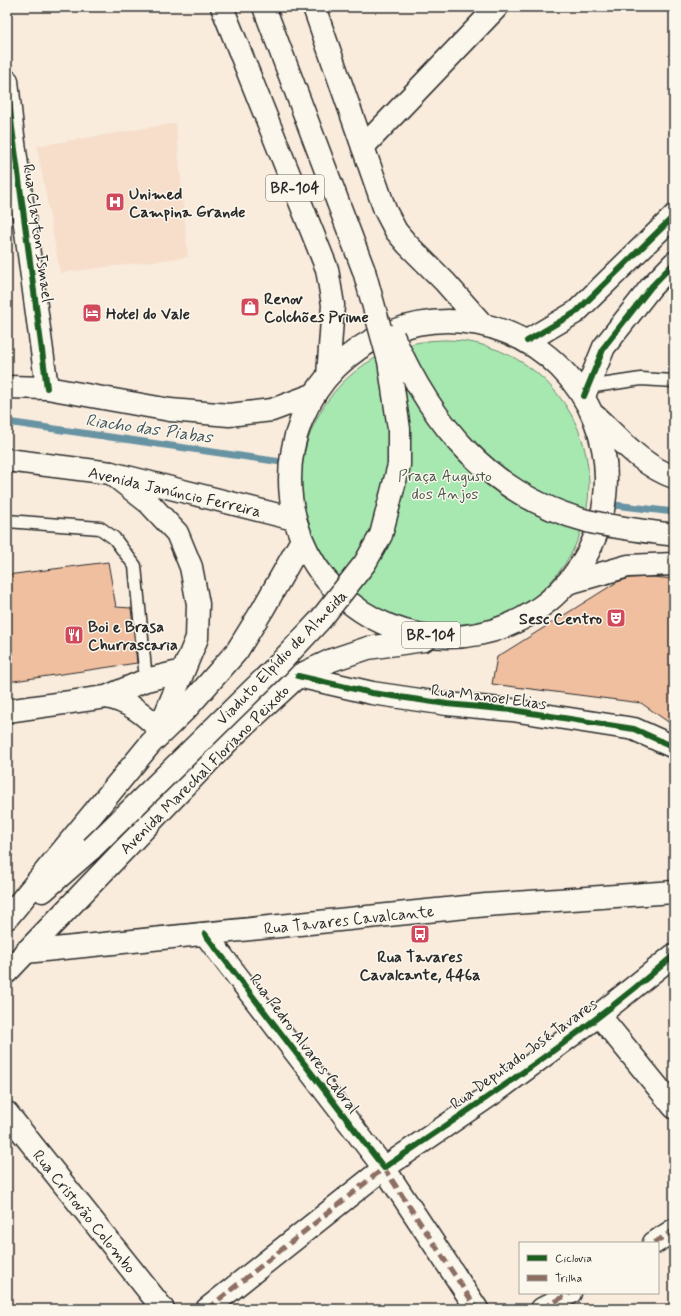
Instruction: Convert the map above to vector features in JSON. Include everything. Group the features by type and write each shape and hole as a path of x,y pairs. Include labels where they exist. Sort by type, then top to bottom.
{"main road":[{"name":"BR-104","path":"222,7 327,269 333,305 328,376"},
{"name":"Viaduto Elpídio de Almeida","path":"264,7 364,271 403,359 420,391 450,432 491,473 506,485 527,497 558,511 601,524 674,535"},
{"name":"BR-104","path":"314,7 385,210 396,232 482,324"},
{"path":"363,147 497,7"},
{"name":"Rua Clayton Ismael","path":"7,84 9,128 47,388"},
{"path":"527,341 576,312 674,216"},
{"path":"589,399 599,357 615,330 651,287 674,264"},
{"name":"Viaduto Elpídio de Almeida","path":"7,922 92,848 276,666 321,619 365,563 381,535 400,465 399,429 390,361 364,271"},
{"name":"BR-104","path":"589,399 605,450 606,500 601,523 588,555 568,583 532,613 489,632 442,637 406,632 371,618 341,596 318,570 302,540 294,519 290,492 290,465 295,438 304,413 328,376 347,358 382,333 404,327 443,321 482,324 527,341 544,352 566,372 643,461 664,474 674,477"},
{"path":"7,387 47,388 170,410 229,415 272,410 315,394"},
{"name":"Avenida Janúncio Ferreira","path":"7,460 112,473 294,519"},
{"path":"112,473 149,504 177,533 191,567 198,604 197,638 157,734"},
{"path":"7,918 157,734 187,708 237,651 264,609 302,540"},
{"name":"BR-104","path":"568,583 628,566 674,564"},
{"name":"Avenida Marechal Floriano Peixoto","path":"7,972 231,738 298,676 332,660 368,648 442,637"},
{"path":"7,711 106,697 146,680 183,671"},
{"name":"Rua Manoel Elias","path":"298,676 372,693 447,704 512,710 634,729 674,747"},
{"path":"106,697 120,699 134,707 157,734"},
{"name":"Rua Tavares Cavalcante","path":"26,952 486,905 674,892"},
{"name":"Rua Pedro Alvares Cabral","path":"205,934 384,1168 477,1309"},
{"name":"Rua Deputado José Tavares","path":"207,1309 384,1168 495,1092 599,1015 674,954"},
{"path":"599,1015 674,1107"},
{"name":"Rua Cristovão Colombo","path":"7,1113 163,1309"},
{"path":"656,1242 674,1230"},
{"path":"542,1309 568,1294"}],"lane":[{"path":"589,399 641,379 674,381"},
{"path":"7,521 100,528 114,538 135,566 146,680"}],"shaded area":[{"name":"Unimed Campina Grande","path":"176,123 188,257 60,273 37,146"}],"green space":[{"name":"Praça Augusto dos Anjos","path":"445,340 473,343 500,351 513,357 536,373 556,393 572,416 578,429 586,456 589,484 586,512 578,539 572,552 556,575 536,595 513,611 500,617 473,625 445,628 417,625 390,617 377,611 354,595 334,575 318,552 312,539 304,512 301,484 304,456 312,429 318,416 334,393 354,373 377,357 390,351 417,343"}],"building":[{"name":"Boi e Brasa Churrascaria","path":"108,562 116,607 131,608 137,663 7,682 7,575"},
{"name":"Sesc Centro","path":"653,577 674,579 674,726 641,703 492,684 497,657 617,582 630,578"}],"waterway":[{"name":"Riacho das Piabas","path":"7,422 288,463"},
{"name":"Riacho das Piabas","path":"614,505 674,512"}],"marked path":[{"path":"207,1309 384,1168 477,1309"},
{"path":"656,1242 674,1230"},
{"path":"542,1309 568,1294"}],"cycle path":[{"path":"7,81 47,388"},
{"path":"527,341 576,312 674,216"},
{"path":"584,396 604,347 651,287 674,263"},
{"path":"298,676 372,693 447,704 512,710 634,729 674,747"},
{"path":"205,934 384,1168 496,1092 569,1039 605,1012 674,955"}],"place":[{"name":"Unimed Campina Grande","path":"115,202"},
{"name":"Renov Colchões Prime","path":"250,307"},
{"name":"Hotel do Vale","path":"92,313"},
{"name":"Sesc Centro","path":"616,618"},
{"name":"Boi e Brasa Churrascaria","path":"74,635"},
{"name":"Rua Tavares Cavalcante, 446a","path":"420,934"}]}
